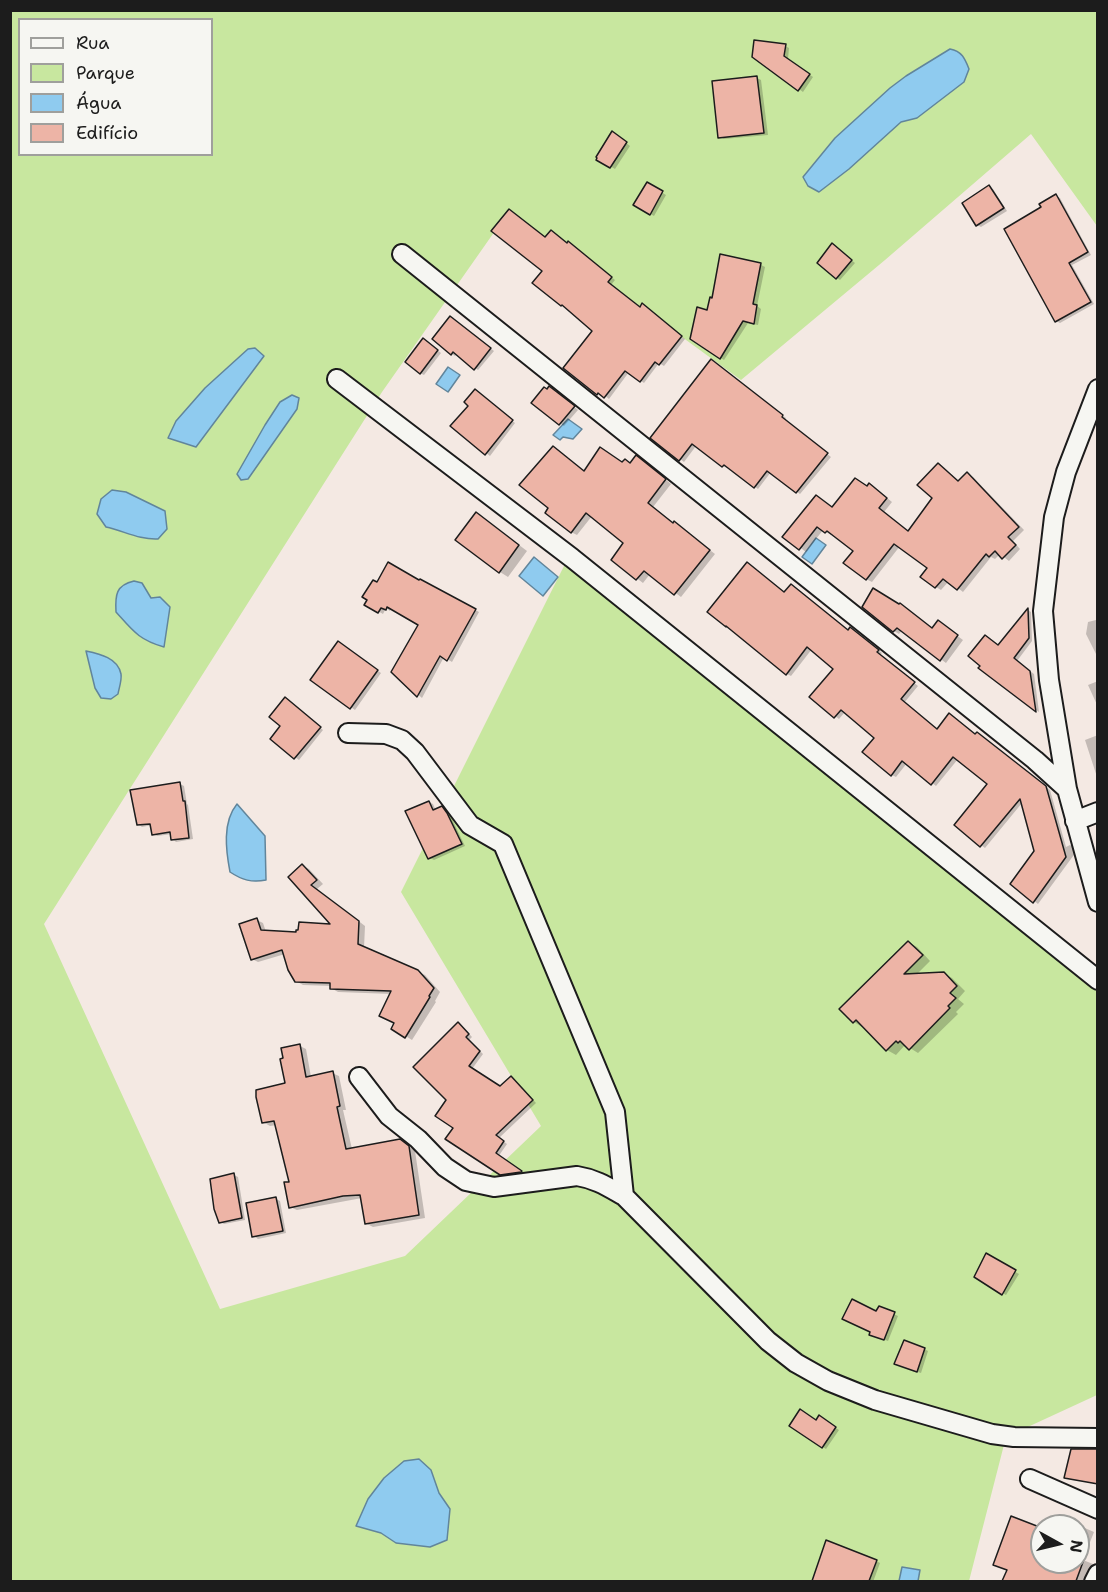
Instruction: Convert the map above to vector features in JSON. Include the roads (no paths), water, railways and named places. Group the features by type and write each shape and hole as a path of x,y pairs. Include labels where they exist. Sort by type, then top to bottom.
{"street":[{"path":"402,254 1035,760 1067,789"},
{"path":"337,379 572,558 1098,980"},
{"path":"1098,389 1066,472 1054,517 1043,611 1048,680 1067,789 1098,902"},
{"path":"348,733 386,734 402,740 415,752 470,825 503,844 615,1112 624,1196"},
{"path":"1075,821 1098,812"},
{"path":"359,1077 389,1116 418,1139 445,1167 466,1181 494,1187 577,1176 591,1178 624,1196 768,1341 796,1363 828,1381 874,1400 992,1434 1014,1437 1094,1436 1098,1438"},
{"path":"1030,1479 1098,1509"},
{"path":"1094,1581 1098,1574"}],"water":[{"path":"950,49 960,54 968,65 969,69 964,82 917,118 901,122 849,169 819,192 808,186 803,177 835,138 890,88"},
{"path":"255,348 264,356 196,447 168,438 176,421 205,388 248,349"},
{"path":"448,367 460,375 448,392 436,384"},
{"path":"292,395 299,398 297,409 248,479 241,480 237,474 265,425 280,402"},
{"path":"568,419 582,429 573,439 563,437 560,440 553,435"},
{"path":"112,490 126,492 165,511 167,529 158,539 151,539 106,527 97,514 101,499"},
{"path":"816,538 826,545 812,564 802,557"},
{"path":"534,557 558,577 543,596 519,576"},
{"path":"134,581 142,583 151,598 160,597 170,607 164,647 137,634 116,612 116,601 120,588"},
{"path":"86,651 112,660 119,669 121,679 118,694 111,699 101,698 95,688"},
{"path":"237,804 265,836 266,880 247,880 230,872 227,828 232,811"},
{"path":"419,1459 431,1470 439,1493 450,1509 447,1540 430,1547 396,1543 381,1533 356,1526 368,1499 384,1478 404,1461"},
{"path":"902,1567 920,1570 918,1581 899,1581"}]}
